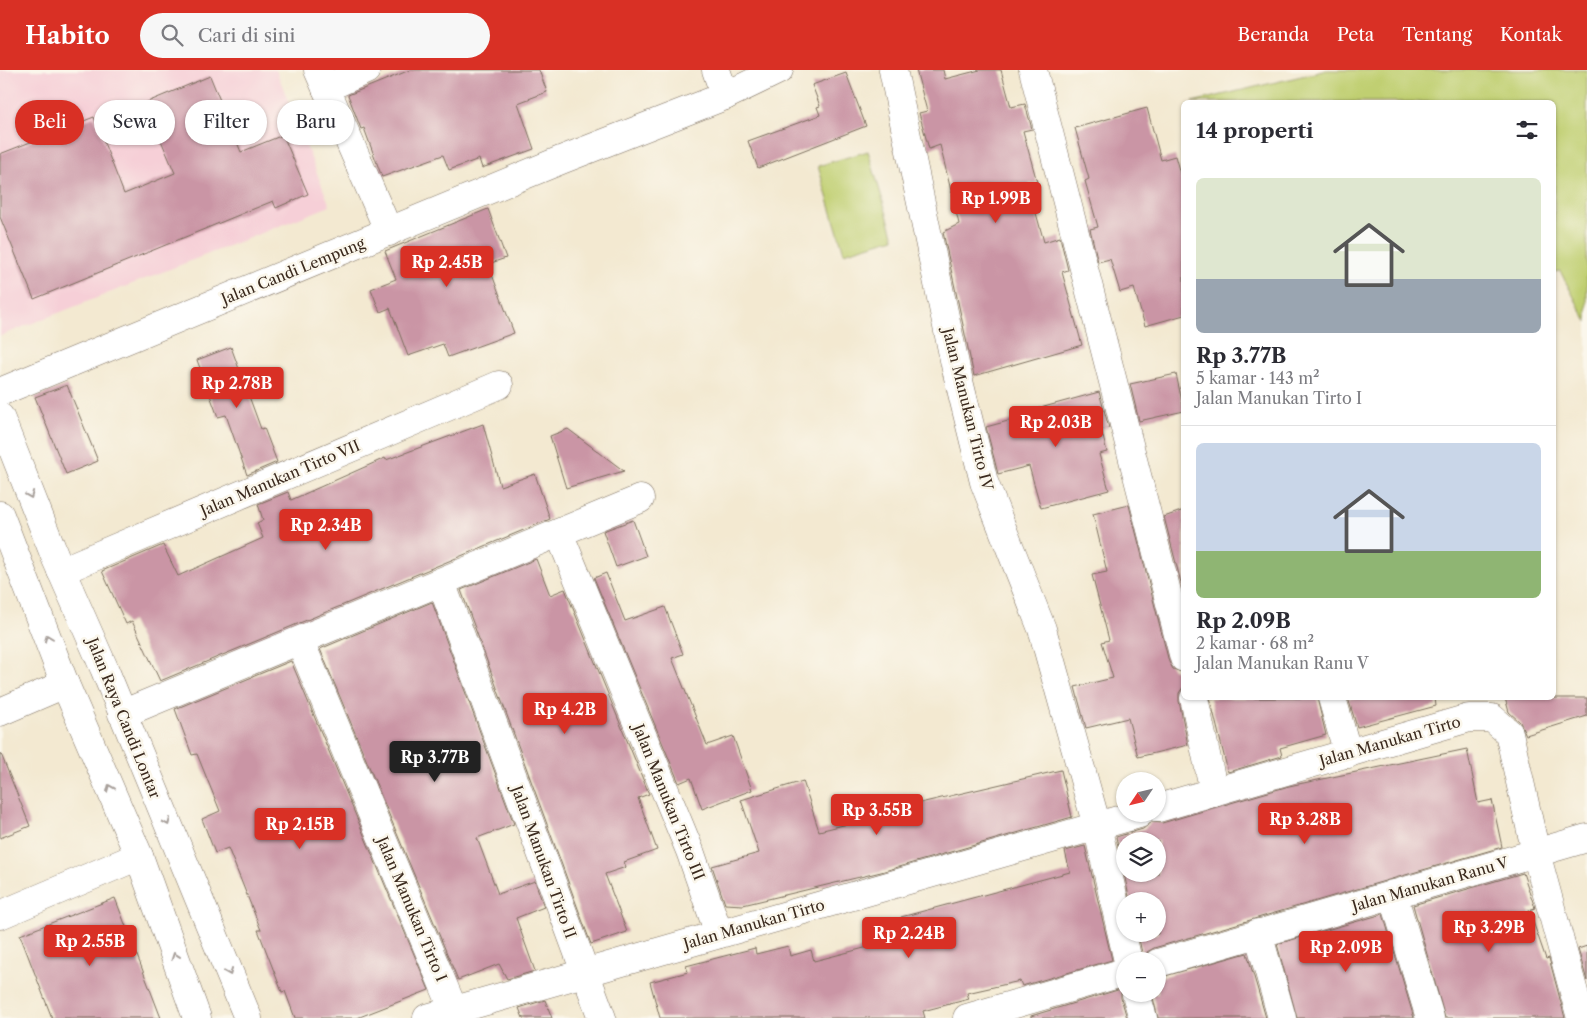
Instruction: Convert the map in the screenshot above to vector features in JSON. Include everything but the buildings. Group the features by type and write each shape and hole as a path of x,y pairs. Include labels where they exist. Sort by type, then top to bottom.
{"street":[{"path":"366,70 322,79 389,232"},
{"path":"716,70 726,96"},
{"name":"Jalan Candi Lempung","path":"0,392 561,160 726,96 779,70"},
{"name":"Jalan Manukan Tirto IV","path":"893,70 956,368 984,482 1042,629 1097,826 1126,952"},
{"path":"1033,70 1181,646"},
{"name":"Jalan Manukan Tirto VII","path":"23,575 59,565 499,385"},
{"name":"Jalan Raya Candi Lontar","path":"0,417 9,465 59,565 248,1018"},
{"path":"122,714 640,499"},
{"path":"0,515 66,684 139,856 197,1018"},
{"name":"Jalan Manukan Tirto III","path":"560,533 690,850 719,934"},
{"name":"Jalan Manukan Tirto II","path":"441,582 602,1018"},
{"name":"Jalan Manukan Tirto I","path":"300,641 456,1014"},
{"path":"0,712 66,684"},
{"path":"1194,700 1214,792"},
{"path":"1333,700 1348,754"},
{"name":"Jalan Manukan Tirto","path":"1166,806 1469,718 1492,718 1510,733 1536,853 1581,1018"},
{"name":"Jalan Manukan Tirto","path":"427,1018 456,1014 584,973 1116,821"},
{"name":"Jalan Manukan Ranu V","path":"1166,961 1587,838"},
{"path":"0,915 139,856"},
{"path":"1394,894 1430,1018"},
{"path":"1258,934 1282,1018"},
{"path":"966,1018 1116,975"},
{"path":"1138,1002 1143,1018"}],"shaded area":[{"path":"0,70 276,70 288,100 277,100 277,145 306,145 330,206 0,336"}],"green space":[{"path":"1327,70 1587,70 1587,322 1560,271 1556,272 1556,100 1200,100"},
{"path":"868,151 894,238 844,253 818,166"}]}
